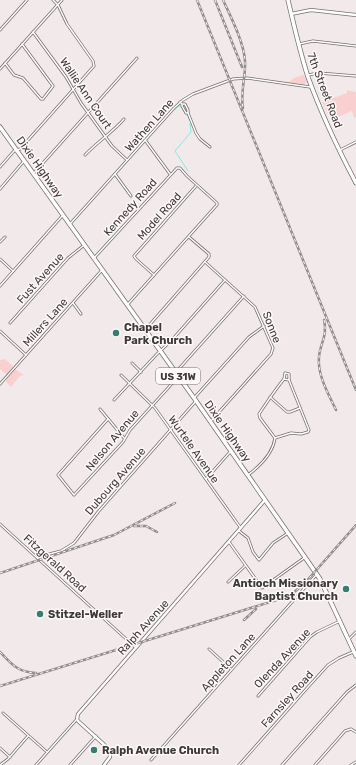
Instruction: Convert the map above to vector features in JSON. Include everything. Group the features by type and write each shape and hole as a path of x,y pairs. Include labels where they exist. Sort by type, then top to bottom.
{"main road":[{"name":"7th Street Road","path":"288,0 298,44 312,87 339,150 356,183"},
{"name":"Dixie Highway","path":"0,128 128,305 306,557 317,574 356,656"}],"street":[{"path":"0,30 27,0"},
{"path":"0,167 14,151 20,149 74,90 92,69 94,64 67,24 58,5 53,0"},
{"path":"0,69 62,0"},
{"path":"291,14 311,10 356,15"},
{"name":"Wallie Ann Court","path":"34,32 66,77 81,103 116,150 127,160"},
{"path":"298,44 313,41 356,46"},
{"path":"5,63 14,75 23,78 41,99 43,99 53,86 22,44"},
{"path":"33,174 137,58"},
{"path":"308,76 319,73 356,76"},
{"name":"Wathen Lane","path":"69,224 180,102 193,94 237,78 312,87"},
{"path":"180,102 186,113 188,113 196,133 200,139 210,147"},
{"path":"85,155 124,120"},
{"path":"145,140 170,175"},
{"path":"339,150 356,142"},
{"path":"0,189 24,161"},
{"name":"Kennedy Road","path":"94,258 175,169 179,168 197,185"},
{"path":"115,174 131,196"},
{"path":"128,305 217,205 197,185"},
{"name":"Model Road","path":"154,275 134,257 197,185"},
{"path":"0,286 63,215"},
{"path":"0,242 5,237"},
{"path":"145,330 209,256 189,237"},
{"name":"Fust Avenue","path":"10,323 68,258 84,244"},
{"path":"0,259 14,271"},
{"name":"Sonne","path":"205,262 244,296 257,310 273,347 272,352 211,422"},
{"name":"Millers Lane","path":"0,384 102,270"},
{"path":"114,400 225,280"},
{"name":"Nelson Avenue","path":"108,419 58,475 69,490 75,495 125,439 130,430 153,405 244,296"},
{"path":"73,302 81,314"},
{"name":"Dubourg Avenue","path":"38,557 61,551 74,543 98,512 171,430 249,337 264,326"},
{"path":"0,331 26,355"},
{"path":"132,363 141,372"},
{"name":"Wurtele Avenue","path":"121,374 153,405 206,479 240,530 248,538 253,552 258,560 273,543 288,533"},
{"path":"248,475 256,469 274,445 275,438 259,415 270,397 284,379 285,374 289,374 289,380 309,428 308,432 301,434 291,433 275,438"},
{"path":"284,379 289,380"},
{"path":"270,397 287,412 300,408"},
{"path":"100,409 125,439"},
{"path":"206,479 231,451"},
{"name":"Ralph Avenue","path":"77,719 79,712 266,500"},
{"name":"Fitzgerald Road","path":"0,524 136,647"},
{"path":"229,542 261,587 264,587 306,557"},
{"path":"228,582 245,566"},
{"name":"Appleton Lane","path":"151,760 317,574"},
{"name":"Olenda Avenue","path":"258,696 310,637 340,621"},
{"path":"348,640 356,632"},
{"path":"209,649 232,670"},
{"name":"Farnsley Road","path":"239,765 328,665 339,658 354,652"},
{"path":"282,765 347,692 356,685"},
{"path":"3,713 47,752"},
{"path":"36,765 77,719 110,751 110,758 104,765"},
{"path":"315,765 345,731 351,729 356,732"},
{"path":"0,764 10,757 28,736"},
{"path":"70,765 96,736"},
{"path":"0,748 10,757"},
{"path":"351,765 356,762"}],"shaded area":[{"path":"304,75 307,82 304,85 277,82 276,80 289,82 294,78"},
{"path":"347,90 356,92 356,117 354,118 352,111 331,120 322,102 347,93"},
{"path":"5,359 13,366 7,375 0,369 0,360"},
{"path":"15,369 24,375 20,376 11,387 6,380"}],"waterway":[{"path":"174,110 181,106"},
{"path":"187,114 189,119"},
{"path":"188,171 175,151 191,132 190,124"}],"railway":[{"path":"197,0 356,390"},
{"path":"215,0 242,67"},
{"path":"223,0 237,30 244,54 245,67 242,96 243,108"},
{"path":"324,320 325,331 319,357 319,364 324,385 336,410"},
{"path":"0,573 114,535 175,503"},
{"path":"0,686 283,598 293,593 304,584 356,525"},
{"path":"134,526 146,526 157,532"},
{"path":"244,620 256,609"},
{"path":"0,652 15,667 24,671 36,673"}],"place":[{"name":"Chapel Park Church","path":"116,333"},
{"name":"Antioch Missionary Baptist Church","path":"346,589"},
{"name":"Stitzel-Weller","path":"40,614"},
{"name":"Ralph Avenue Church","path":"94,750"}]}
